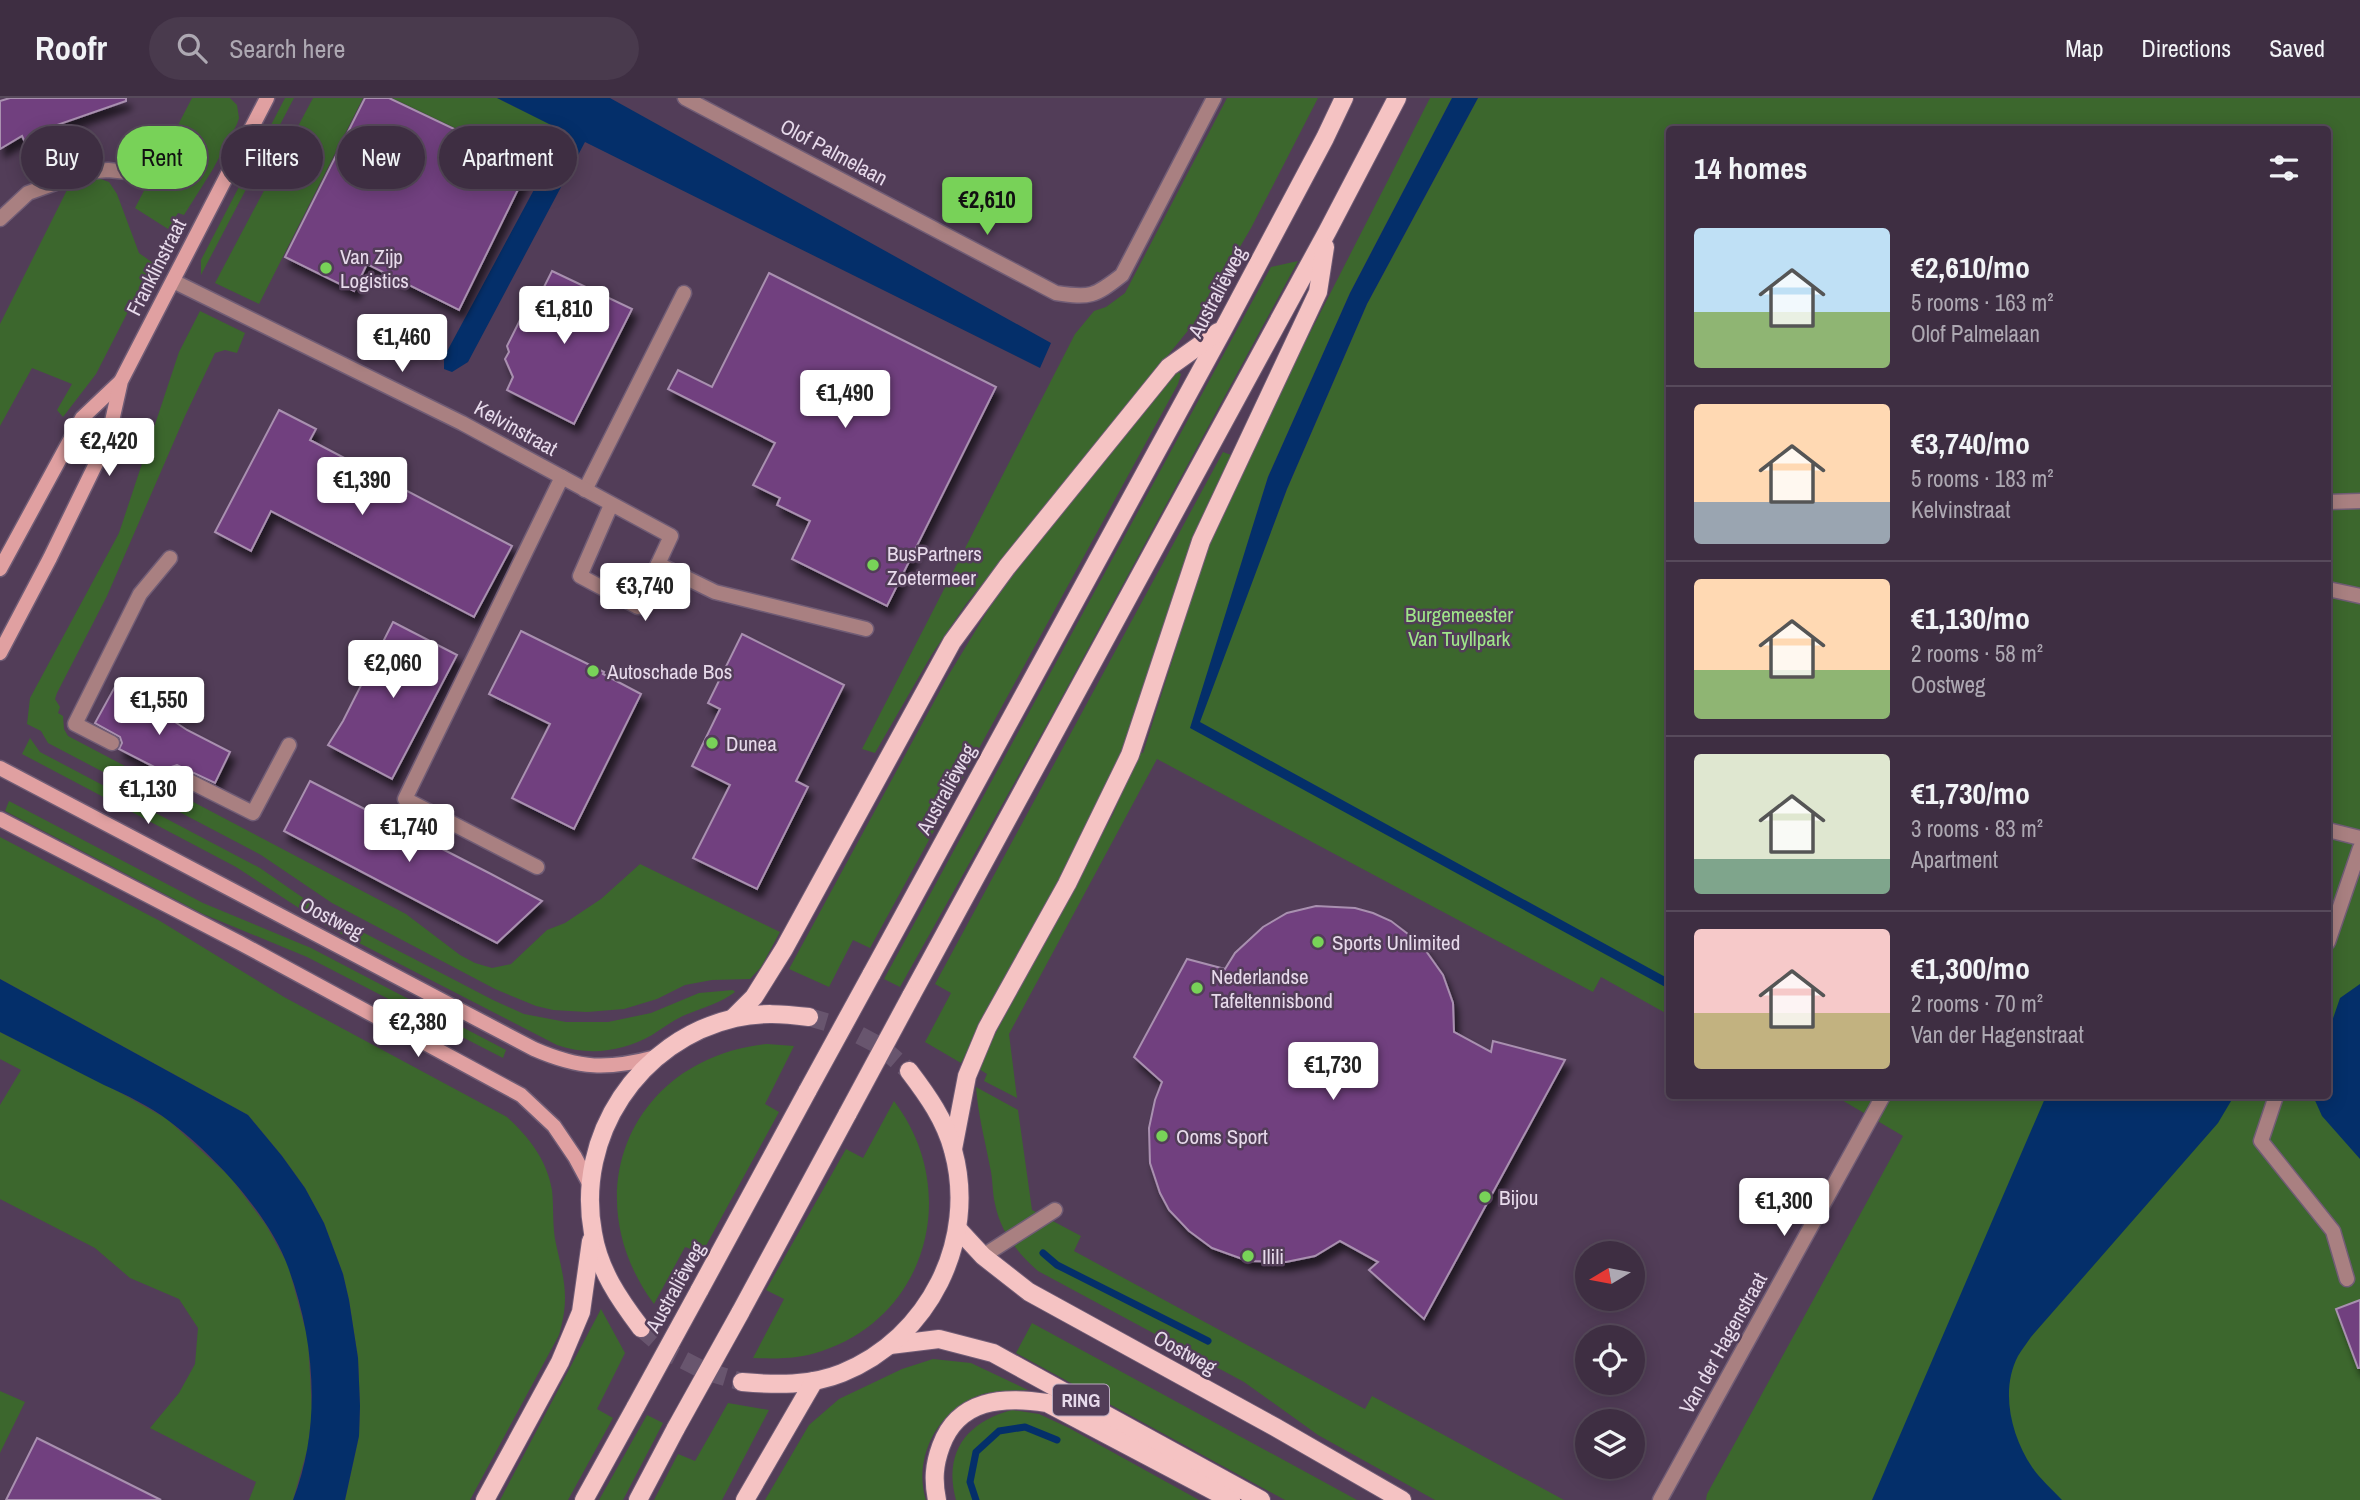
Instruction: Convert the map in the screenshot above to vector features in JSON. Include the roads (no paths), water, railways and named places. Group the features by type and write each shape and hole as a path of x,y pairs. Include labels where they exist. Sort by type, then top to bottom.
{"main road":[{"name":"Australiëweg","path":"583,1500 1224,328 1344,98"},
{"path":"638,1500 1327,232 1397,98"},
{"name":"Franklinstraat","path":"0,653 108,439 121,381 264,99"},
{"path":"953,1149 967,1076 987,1028 1067,884 1130,755 1200,541 1318,292 1327,232"},
{"path":"733,1018 754,997 784,949 960,631 1016,556 1169,367 1224,328"},
{"name":"Franklinstraat","path":"0,569 82,418 121,381"},
{"name":"Oostweg","path":"0,768 534,1049 560,1060 595,1066 633,1063 656,1057"},
{"path":"0,819 240,943 521,1095 554,1126 590,1185"},
{"path":"485,1500 560,1362 581,1312 592,1233 590,1185 596,1149 610,1115 630,1083 656,1057 692,1033 733,1018 771,1014 809,1017"},
{"name":"RING","path":"742,1382 778,1385 814,1381 841,1373 866,1361 890,1345 922,1313 945,1273 958,1229 960,1189 953,1149 936,1107 909,1071"},
{"name":"Oostweg","path":"958,1229 984,1256 1029,1292 1402,1500"},
{"path":"592,1233 603,1267 619,1299 641,1328"},
{"name":"RING","path":"890,1345 939,1339 993,1353 1261,1500"},
{"path":"745,1500 814,1381"},
{"path":"937,1500 933,1482 936,1461 951,1426 962,1414 985,1403 1023,1399 1047,1403 1231,1500"}],"street":[{"name":"Olof Palmelaan","path":"685,98 1056,293 1084,297 1102,291 1122,275 1214,98"},
{"path":"0,219 28,193 76,175 117,171"},
{"name":"Kelvinstraat","path":"173,281 462,423 671,536 638,607 580,576 611,505"},
{"path":"584,490 684,293"},
{"path":"537,867 405,799 562,477"},
{"path":"2331,502 2360,501"},
{"path":"112,743 75,724 140,594 170,558"},
{"path":"658,564 715,592 866,629"},
{"path":"2331,590 2360,596"},
{"path":"177,775 253,813 289,745"},
{"path":"2331,831 2360,838"},
{"path":"2331,933 2360,848"},
{"name":"Van der Hagenstraat","path":"1660,1500 1881,1099"},
{"path":"2275,1099 2260,1141 2333,1231 2347,1279"},
{"path":"984,1256 1055,1210"}],"water":[{"path":"497,98 610,98 1051,343 1040,368 585,142 577,157 577,126 553,126"},
{"path":"1452,98 1478,98 1367,304 1287,489 1200,722 1666,977 1666,987 1190,728 1268,477 1350,293"},
{"path":"534,189 560,189 468,362 452,372 444,369 444,357"},
{"path":"0,979 248,1115 305,1188 324,1223 343,1274 358,1358 359,1436 345,1500 293,1500 308,1443 312,1383 297,1295 288,1267 268,1227 254,1206 221,1168 186,1134 162,1116 138,1101 0,1032"},
{"path":"2360,984 2360,1159 2322,1116 2314,1099 2331,1099 2331,1024 2340,998"},
{"path":"2045,1099 2232,1099 2218,1123 2031,1337 2018,1356 2010,1383 2009,1398 2018,1441 2032,1467 2062,1500 1872,1500"}],"waterway":[{"path":"1043,1253 1057,1265 1208,1341"},
{"path":"976,1500 970,1482 976,1452 999,1431 1025,1427 1057,1440"}],"tunnel":[{"path":"809,1017 846,1028 880,1046 909,1071"},
{"path":"641,1328 670,1353 705,1371 742,1382"}],"place":[{"name":"Van Zijp Logistics","path":"326,268"},
{"name":"BusPartners Zoetermeer","path":"873,565"},
{"name":"Autoschade Bos","path":"593,671"},
{"name":"Dunea","path":"712,743"},
{"name":"Sports Unlimited","path":"1318,942"},
{"name":"Nederlandse Tafeltennisbond","path":"1197,988"},
{"name":"Ooms Sport","path":"1162,1136"},
{"name":"Bijou","path":"1485,1197"},
{"name":"Ilili","path":"1248,1256"}],"park label":[{"name":"Burgemeester Van Tuyllpark","path":"1459,626"}]}
